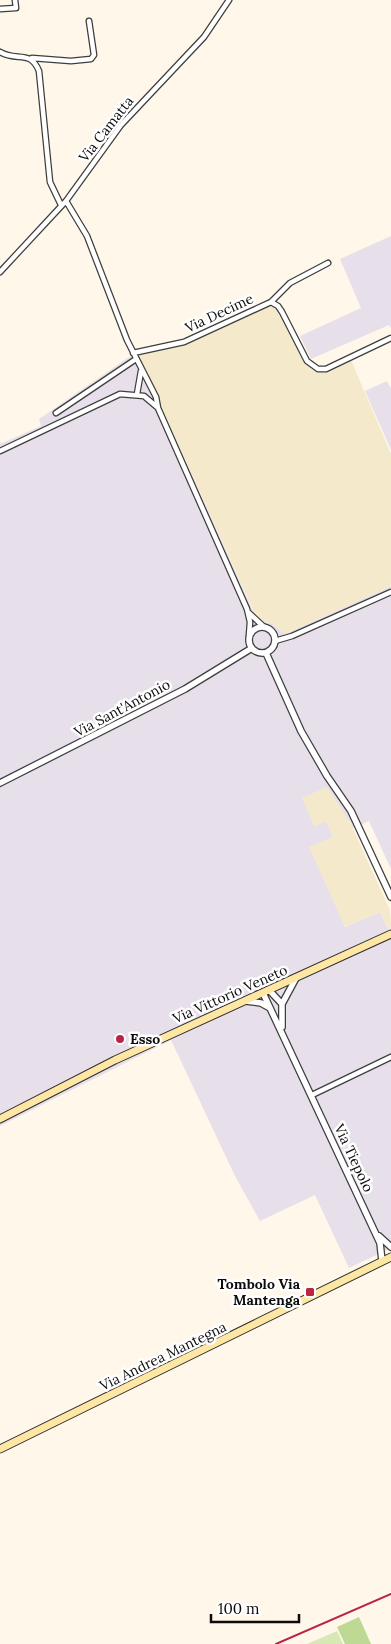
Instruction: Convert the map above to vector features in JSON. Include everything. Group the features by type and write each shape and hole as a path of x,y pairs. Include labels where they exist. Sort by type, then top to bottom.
{"main road":[{"name":"Via Vittorio Veneto","path":"0,1119 115,1060 391,934"},
{"name":"Via Andrea Mantegna","path":"0,1449 388,1258"}],"street":[{"path":"0,9 16,8 16,0"},
{"name":"Via Camatta","path":"0,272 66,201 121,125 204,36 229,0"},
{"path":"0,52 31,58 71,61 91,59 94,55 90,21"},
{"path":"31,58 36,62 39,71 50,182 61,206"},
{"path":"66,201 87,236 132,353 156,397 158,408 247,609 252,648 256,652 266,652 272,648 275,641 273,633 255,620 247,609"},
{"path":"271,302 290,283 328,264"},
{"name":"Via Decime","path":"132,353 184,342 271,302 282,312 307,361 318,369 326,369 391,338"},
{"path":"56,413 136,359"},
{"path":"138,394 140,367"},
{"path":"144,396 149,383"},
{"path":"0,451 120,394 144,396 158,408"},
{"path":"275,641 292,636 391,592"},
{"path":"249,635 253,630 264,627"},
{"name":"Via Sant'Antonio","path":"0,783 184,689 252,648"},
{"path":"266,652 306,742 351,811 391,897"},
{"path":"266,992 282,1004 296,978"},
{"name":"Via Tiepolo","path":"266,992 270,1008 283,1031 382,1252 388,1258"},
{"path":"244,1000 260,1003 270,1008"},
{"name":"Via Tiepolo","path":"282,1004 283,1031"},
{"path":"312,1095 391,1057"},
{"name":"Via Tiepolo","path":"374,1231 389,1245 388,1258"}],"shaded area":[{"path":"391,236 391,328 389,325 311,359 300,336 361,308 340,259"},
{"path":"272,305 280,313 312,370 323,372 351,360 391,454 391,586 285,634 273,624 260,620 256,616 136,355 184,344"},
{"path":"136,355 255,615 260,620 273,624 285,634 391,586 391,869 369,821 353,828 349,820 327,822 333,837 310,847 345,927 380,912 388,929 391,928 391,1248 349,1268 315,1195 260,1221 235,1176 171,1040 0,1126 0,444 41,426 39,419 129,357"},
{"path":"387,381 391,389 391,450 365,391"},
{"path":"327,787 349,820 390,910 391,927 388,929 380,912 345,927 309,847 333,837 327,822 314,826 302,798"}],"green space":[{"path":"359,1617 371,1644 345,1644 337,1627"},
{"path":"337,1631 343,1644 307,1644"}],"railway":[{"path":"276,1644 391,1594"}],"place":[{"name":"Esso","path":"120,1039"},
{"name":"Tombolo Via Mantenga","path":"310,1292"}]}
